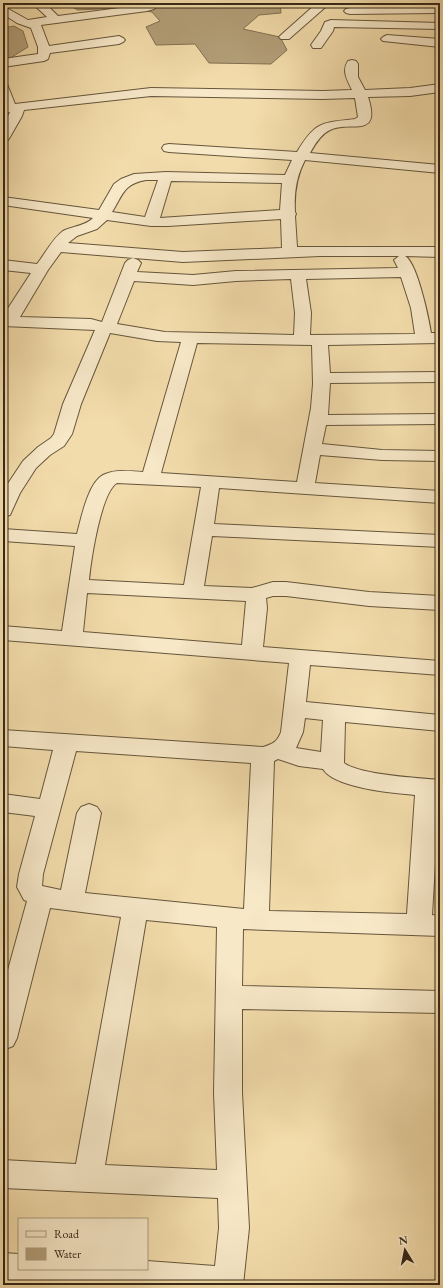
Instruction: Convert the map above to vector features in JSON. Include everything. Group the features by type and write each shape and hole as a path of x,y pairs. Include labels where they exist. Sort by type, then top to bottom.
{"street":[{"path":"38,3 55,19"},
{"path":"28,23 150,7 147,3"},
{"path":"285,37 324,3"},
{"path":"3,9 22,21 36,26 44,50 43,57 3,64"},
{"path":"349,11 440,10"},
{"path":"44,50 122,42 111,34 103,13"},
{"path":"317,44 325,34 329,24 332,23 440,26"},
{"path":"325,34 340,35"},
{"path":"372,38 440,43"},
{"path":"290,252 288,190 290,179 301,156 316,134 331,124 356,123 364,120 364,109 360,93 351,77 352,64"},
{"path":"3,87 10,108 16,116 3,137"},
{"path":"10,108 151,92 176,91 296,95 410,92 440,88"},
{"path":"170,148 301,156 440,169"},
{"path":"6,321 41,269 68,234 93,226 102,215 120,185 126,180 138,176 290,179"},
{"path":"151,222 166,176"},
{"path":"3,201 151,222 289,214"},
{"path":"58,247 190,257 290,252 440,252"},
{"path":"6,321 91,324 150,336 190,338 432,338 408,272 399,252"},
{"path":"3,511 10,493 29,465 40,454 58,442 63,434 72,404 137,254"},
{"path":"3,264 41,269"},
{"path":"128,276 193,280 236,276 408,272"},
{"path":"298,274 303,313 302,339"},
{"path":"151,478 190,338"},
{"path":"305,488 319,420 322,378 320,339"},
{"path":"322,378 440,377"},
{"path":"319,420 440,419"},
{"path":"313,449 382,455 440,456"},
{"path":"72,637 85,541 97,500 104,484 110,478 151,478 440,497"},
{"path":"193,591 211,482"},
{"path":"203,530 440,541"},
{"path":"3,535 85,541"},
{"path":"79,586 252,595 273,589 286,589 369,599 440,603"},
{"path":"252,595 256,598 257,608 252,653"},
{"path":"3,633 72,637 440,668"},
{"path":"271,753 286,746 292,732 300,657"},
{"path":"294,709 440,723"},
{"path":"67,742 31,874 30,887 33,894 40,897 71,901 230,918 291,922 430,925 434,789 353,778 339,773 333,767 332,762 335,713"},
{"path":"3,738 271,753 332,762"},
{"path":"256,920 271,753"},
{"path":"3,803 49,809"},
{"path":"71,901 89,813"},
{"path":"3,1038 11,978 40,897"},
{"path":"88,1178 107,1066 125,976 135,908"},
{"path":"228,1285 234,1228 228,1093 230,918"},
{"path":"229,997 440,1002"},
{"path":"3,1174 232,1185"},
{"path":"3,1268 18,1269"},
{"path":"40,1270 198,1279 216,1281 219,1285"}],"water":[{"path":"69,3 280,3 281,13 259,15 243,29 280,37 287,50 271,64 209,63 195,44 156,45 146,27 160,21 152,12 120,8 78,10 70,6"},
{"path":"14,26 23,31 28,47 3,61 3,28"}]}
